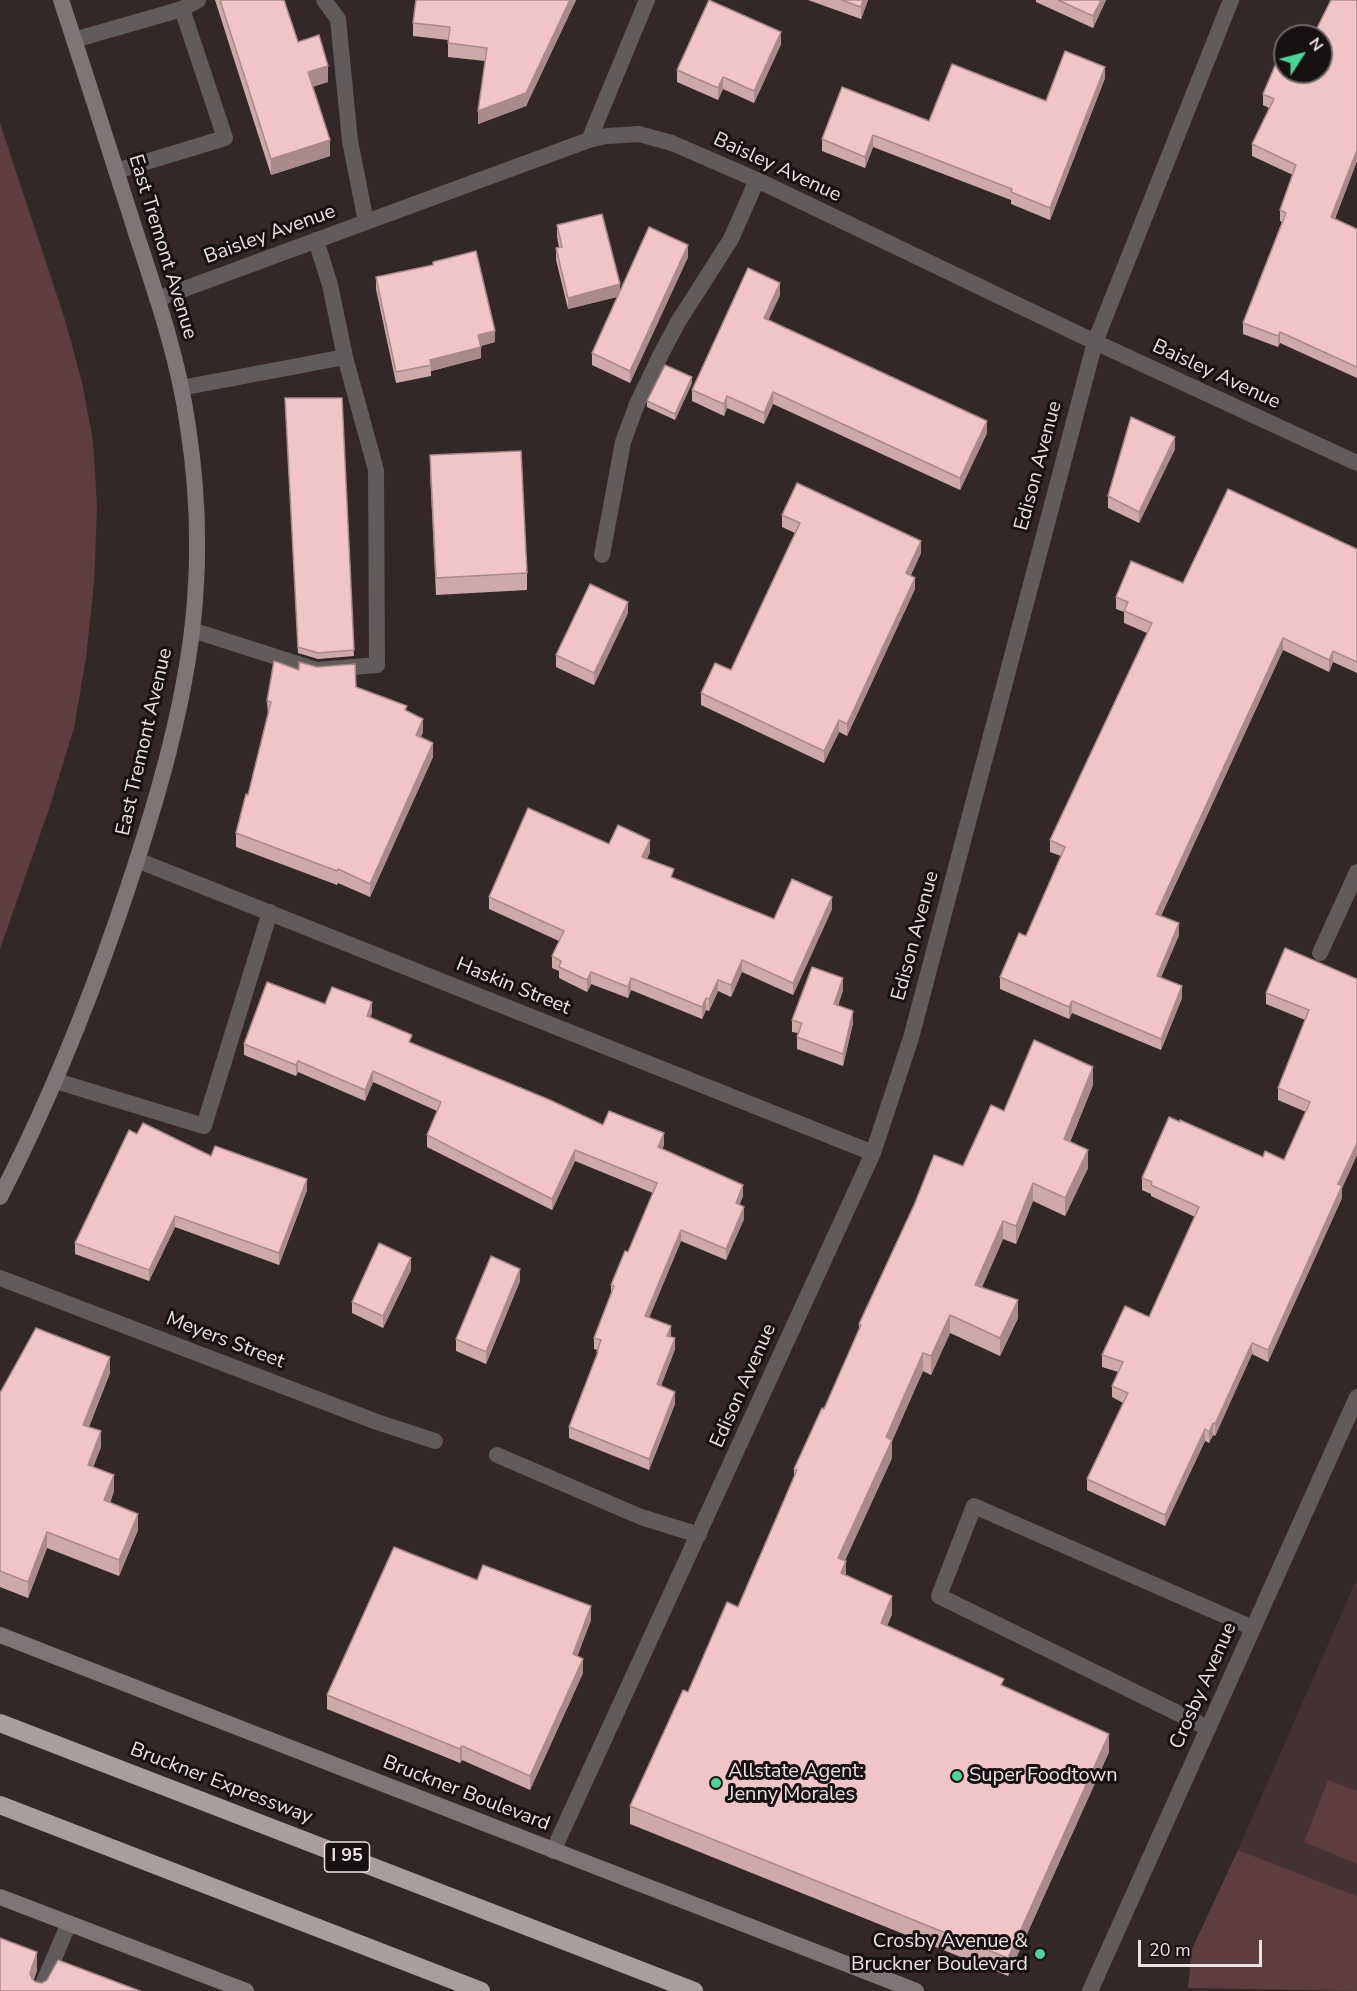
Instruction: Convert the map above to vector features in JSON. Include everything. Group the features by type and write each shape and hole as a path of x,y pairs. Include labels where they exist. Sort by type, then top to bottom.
{"highway":[{"name":"Bruckner Expressway","path":"0,1723 694,1991"},
{"path":"0,1805 481,1991"}],"main road":[{"name":"East Tremont Avenue","path":"0,1197 39,1119 81,1020 137,860 179,707 192,630 196,585 196,502 188,426 181,388 157,299 61,0"},
{"name":"Bruckner Boulevard","path":"0,1635 916,1991"},
{"path":"0,1897 246,1991"}],"street":[{"path":"74,40 182,9 198,0"},
{"path":"324,0 338,19 350,141 366,222"},
{"path":"589,140 647,0"},
{"name":"Edison Avenue","path":"553,1851 873,1153 911,1038 1095,342 1231,0"},
{"path":"116,171 225,138 182,9"},
{"name":"Baisley Avenue","path":"157,299 589,140 623,134 639,134 655,138 758,180 1095,342 1357,463"},
{"path":"602,555 623,442 637,404 678,322 731,239 758,180"},
{"path":"192,630 317,670 377,665 376,470 345,357 330,285 316,240"},
{"path":"181,388 345,357"},
{"name":"Haskin Street","path":"137,860 873,1153"},
{"path":"1320,953 1357,872"},
{"path":"56,1081 204,1126 270,912"},
{"name":"Meyers Street","path":"0,1278 377,1422 435,1441"},
{"name":"Crosby Avenue","path":"1090,1991 1357,1398"},
{"path":"497,1455 641,1516 699,1534"},
{"path":"1208,1728 939,1596 974,1506 1253,1628"},
{"path":"40,1991 69,1923"}],"shaded area":[{"path":"0,123 65,320 82,382 93,441 97,506 94,583 86,658 74,728 50,806 0,949"},
{"path":"1357,1578 1357,1896 1238,1850"},
{"path":"1328,1780 1357,1791 1357,1864 1304,1842"},
{"path":"1238,1850 1357,1896 1357,1991 1188,1988 1192,1949"}],"building":[{"path":"220,0 284,0 298,42 319,35 328,66 308,72 330,140 271,159"},
{"path":"416,0 570,0 526,93 478,111 487,48 448,43 450,27 413,23"},
{"path":"709,0 781,32 754,91 723,77 718,88 677,70"},
{"path":"841,0 863,0 861,7"},
{"path":"1058,0 1101,0 1093,16"},
{"path":"1331,0 1357,0 1357,150 1331,217 1357,229 1357,367 1280,332 1278,336 1243,323 1286,213 1280,210 1296,165 1252,144 1274,99 1263,94 1273,70 1273,84 1333,84 1333,24 1319,24"},
{"path":"1065,51 1105,67 1050,208 1011,192 1012,189 873,135 865,157 822,139 842,87 929,121 952,64 1046,101"},
{"path":"602,214 620,284 568,298 556,248 562,247 557,225"},
{"path":"649,227 688,245 630,371 592,353"},
{"path":"476,251 495,331 478,335 481,347 430,360 431,365 396,372 376,277 433,265 433,262"},
{"path":"748,268 780,283 764,318 987,421 960,478 773,392 764,413 727,396 724,404 692,390"},
{"path":"665,365 692,377 675,414 647,401"},
{"path":"285,398 342,398 354,650 318,653 298,647"},
{"path":"1131,417 1175,437 1139,512 1108,496"},
{"path":"521,451 527,573 436,578 430,455"},
{"path":"797,483 921,541 906,573 915,578 847,724 839,720 824,751 701,693 715,663 731,670 800,523 782,515"},
{"path":"1228,489 1357,549 1357,662 1333,651 1329,660 1283,638 1156,914 1179,923 1157,976 1182,986 1161,1039 1072,1001 1069,1007 1000,977 1019,933 1026,936 1065,847 1050,840 1152,623 1124,611 1128,602 1116,597 1131,561 1183,583"},
{"path":"590,584 628,602 594,673 556,655"},
{"path":"274,661 299,670 299,662 317,667 355,664 356,687 407,706 405,710 423,719 416,735 433,743 370,884 338,869 337,871 236,833 271,702 267,701"},
{"path":"528,808 609,844 618,825 650,840 642,857 674,869 671,877 774,919 792,879 832,897 793,983 742,960 731,985 718,980 709,999 706,998 702,1007 631,978 628,987 591,972 587,980 559,967 561,961 552,956 564,931 489,897"},
{"path":"1285,948 1357,979 1357,1143 1338,1184 1342,1186 1268,1350 1252,1343 1215,1424 1213,1423 1209,1432 1205,1429 1165,1515 1087,1479 1128,1393 1112,1386 1123,1362 1102,1355 1125,1306 1149,1317 1199,1207 1151,1185 1152,1182 1142,1178 1169,1117 1263,1157 1265,1151 1284,1160 1310,1102 1278,1088 1309,1010 1266,993"},
{"path":"812,967 843,978 834,1004 853,1011 843,1054 797,1037 802,1023 792,1020"},
{"path":"267,982 325,1004 332,987 372,1002 367,1016 412,1035 409,1042 550,1100 603,1125 609,1111 664,1133 658,1147 743,1185 736,1203 744,1207 726,1249 681,1230 645,1316 671,1326 667,1336 675,1338 657,1384 675,1392 649,1459 569,1427 598,1352 601,1340 594,1338 614,1286 611,1285 625,1251 628,1252 657,1183 575,1150 552,1199 427,1135 441,1102 373,1071 365,1090 298,1061 296,1065 244,1044"},
{"path":"1034,1040 1093,1067 1064,1139 1088,1150 1065,1198 1033,1183 1016,1226 1003,1221 975,1285 1018,1300 1000,1338 950,1315 931,1356 923,1353 886,1437 892,1440 838,1558 846,1561 841,1573 892,1596 881,1623 1004,1679 1001,1685 1109,1734 1008,1958 630,1806 683,1690 688,1692 727,1602 738,1607 797,1470 794,1469 822,1408 824,1409 934,1155 963,1166 991,1105 1004,1111"},
{"path":"143,1123 211,1156 215,1146 307,1179 279,1253 175,1216 149,1270 75,1243 129,1130 137,1134"},
{"path":"379,1243 411,1258 383,1316 352,1302"},
{"path":"491,1256 520,1269 486,1352 456,1339"},
{"path":"36,1328 110,1357 83,1425 101,1431 88,1465 114,1475 104,1500 138,1514 119,1560 47,1532 28,1582 0,1571 0,1393"},
{"path":"394,1547 477,1580 483,1565 591,1606 573,1654 583,1659 530,1776 462,1746 460,1749 327,1695"},
{"path":"0,1938 37,1952 30,1973 36,1982 42,1983 47,1980 58,1960 140,1991 0,1991"}],"place":[{"name":"Super Foodtown","path":"957,1776"},
{"name":"Allstate Agent: Jenny Morales","path":"716,1783"},
{"name":"Crosby Avenue & Bruckner Boulevard","path":"1040,1954"}]}
